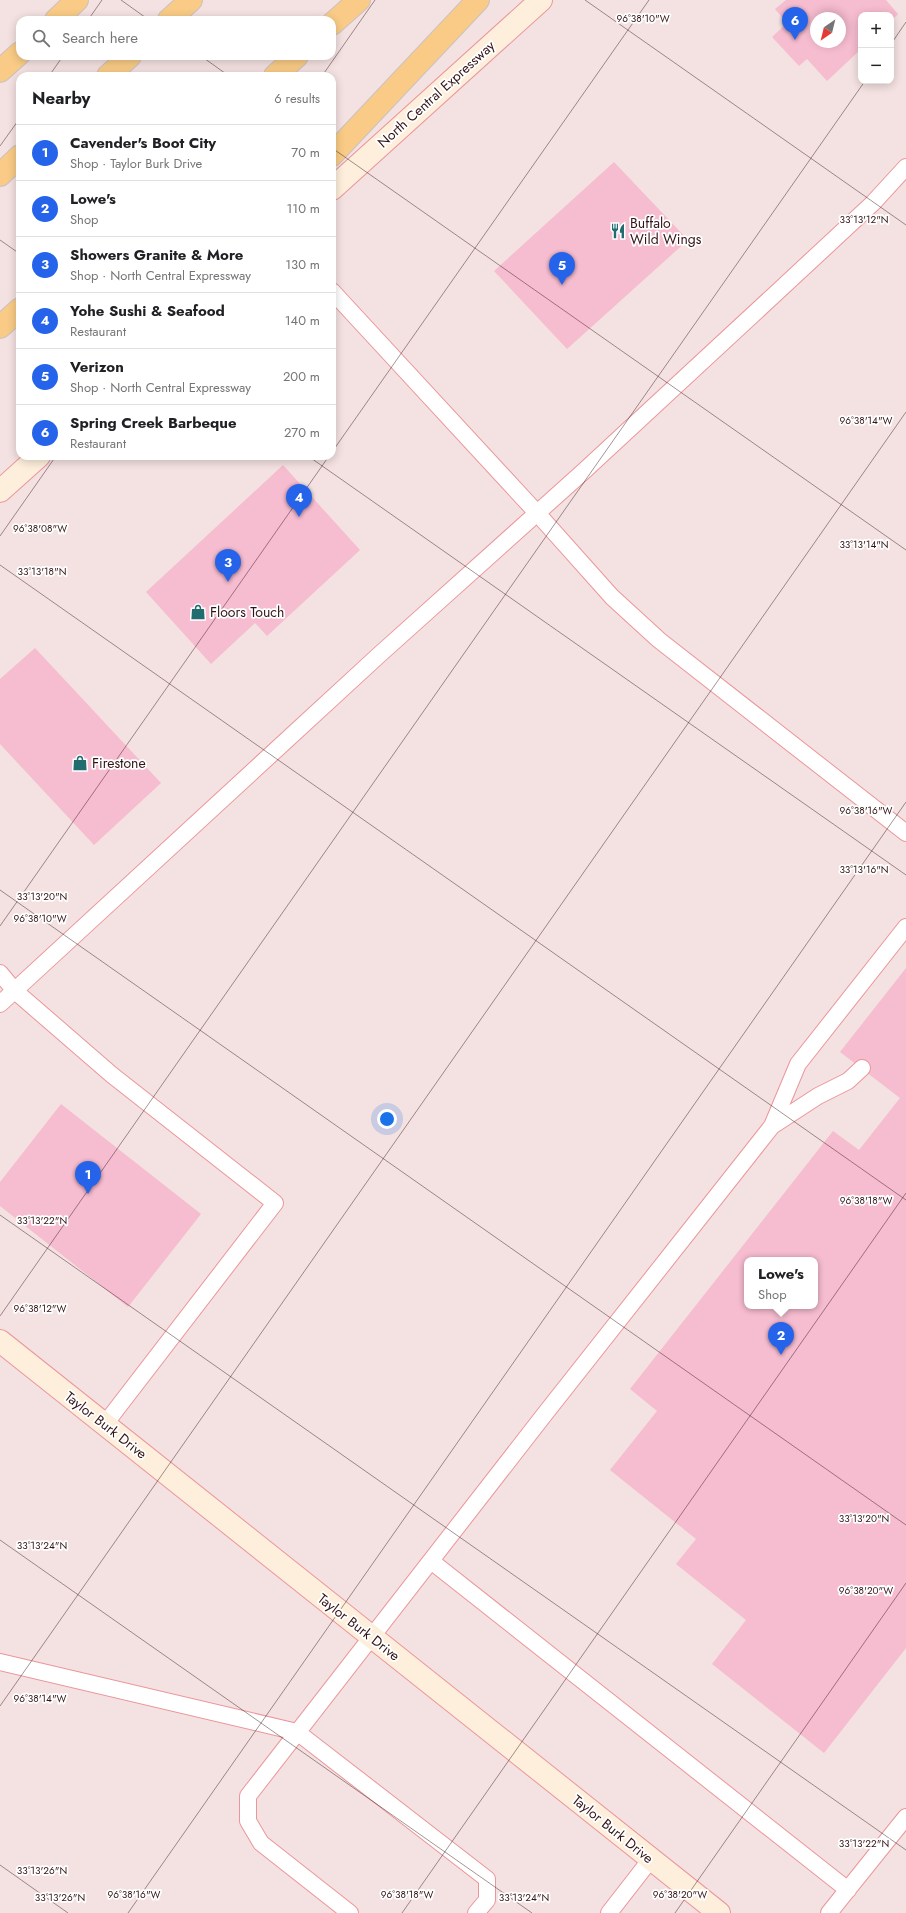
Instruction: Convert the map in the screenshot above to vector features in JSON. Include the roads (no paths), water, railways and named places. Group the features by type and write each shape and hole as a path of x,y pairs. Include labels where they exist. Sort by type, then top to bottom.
{"highway":[{"path":"60,16 77,0"},
{"path":"173,16 191,0"},
{"path":"336,20 359,0"},
{"path":"336,151 478,0"},
{"path":"0,71 16,57"},
{"path":"112,72 126,60"},
{"path":"279,72 293,60"},
{"path":"0,175 16,160"},
{"path":"0,327 16,313"}],"street":[{"name":"North Central Expressway","path":"336,185 541,0"},
{"path":"0,491 35,460"},
{"name":"Taylor Burk Drive","path":"0,1341 719,1913"}],"lane":[{"path":"0,1004 379,655 537,513 773,296 873,203 906,167"},
{"path":"336,295 537,513 612,597 659,640 906,833"},
{"path":"350,1913 261,1843 248,1821 248,1796 772,1126 798,1064 906,927"},
{"path":"0,973 15,991 112,1076 275,1203 105,1424"},
{"path":"772,1126 818,1096 848,1081 862,1068"},
{"path":"431,1561 848,1890"},
{"path":"0,1662 297,1732 487,1879 487,1900 476,1913"},
{"path":"830,1913 906,1817"},
{"path":"609,1913 651,1859"}],"place":[{"name":"Spring Creek Barbeque","path":"795,40"},
{"name":"Buffalo Wild Wings","path":"618,231"},
{"name":"Verizon","path":"562,285"},
{"name":"Yohe Sushi & Seafood","path":"299,517"},
{"name":"Showers Granite & More","path":"228,582"},
{"name":"Floors Touch","path":"198,612"},
{"name":"Firestone","path":"80,763"},
{"name":"Cavender's Boot City","path":"88,1194"},
{"name":"Lowe's","path":"781,1355"}]}
